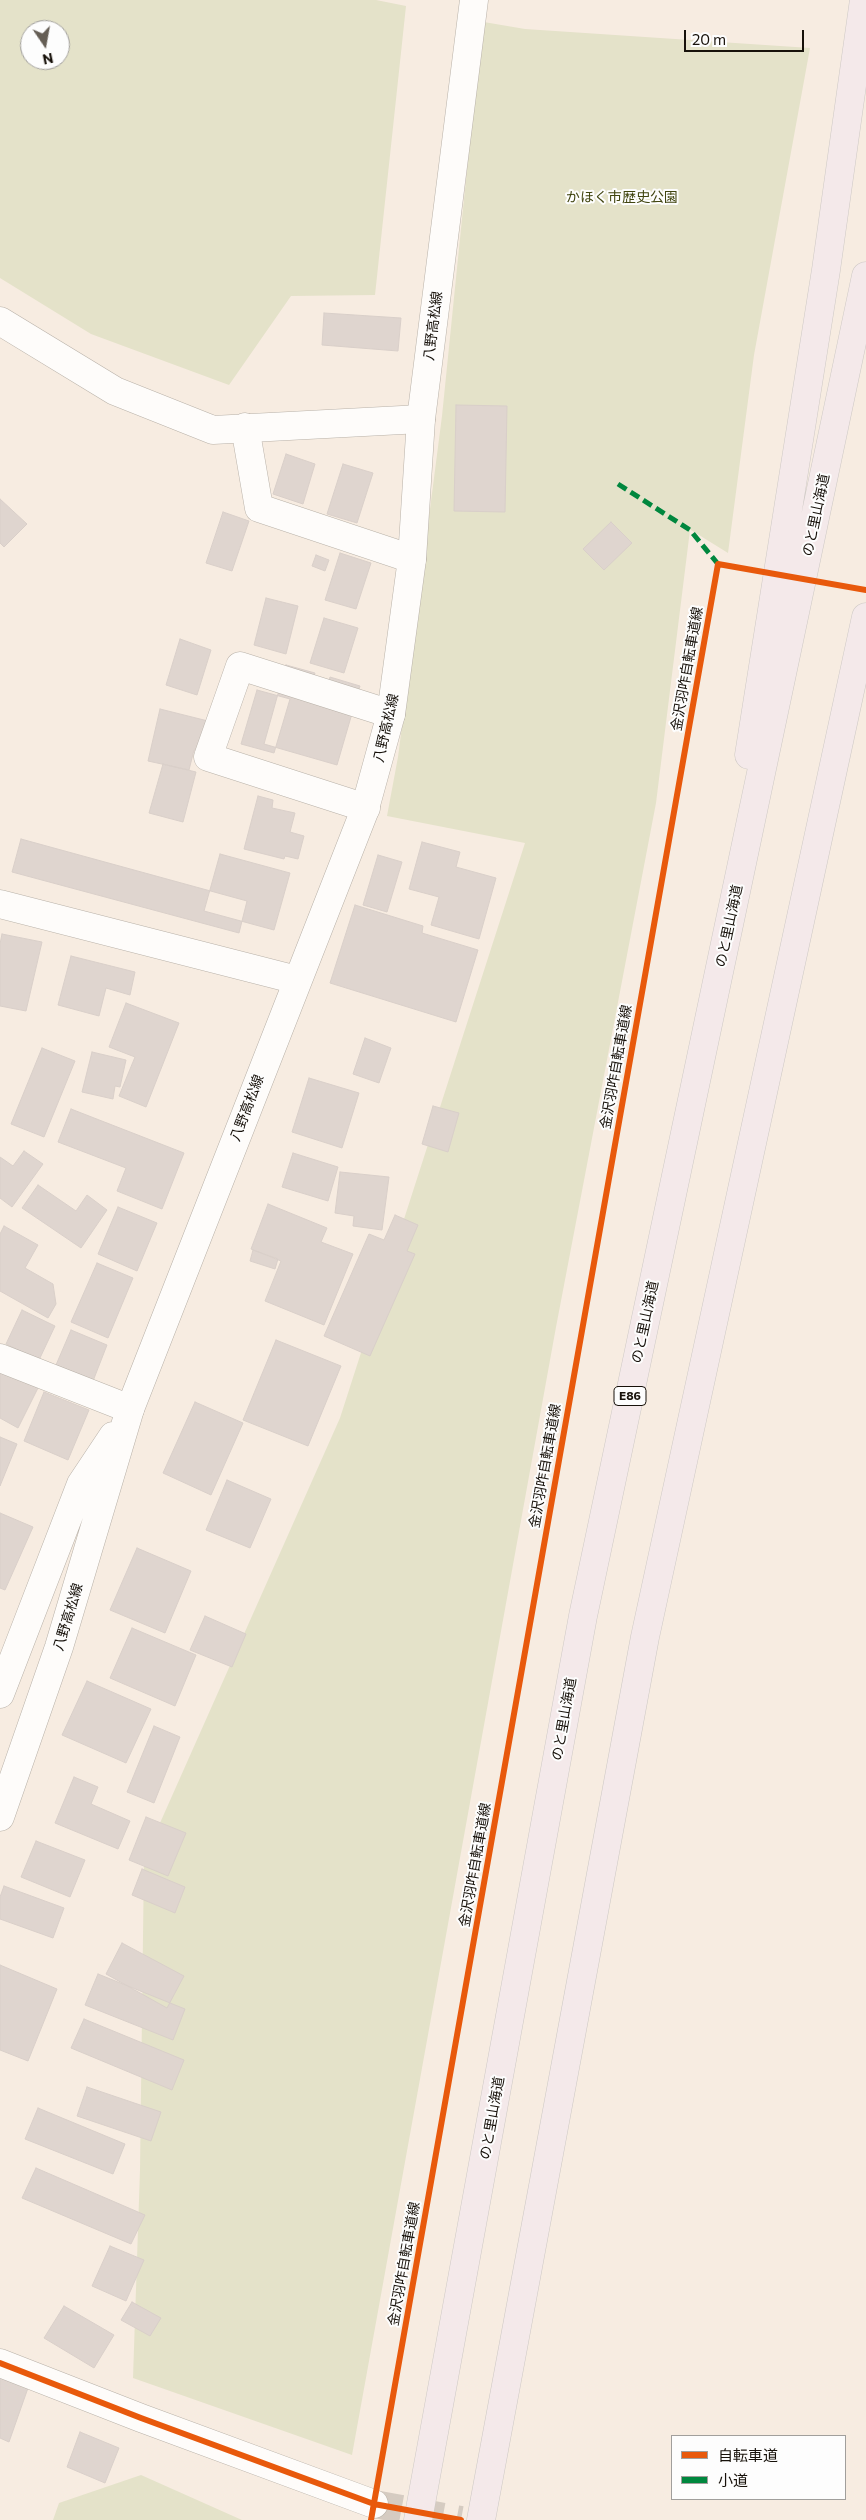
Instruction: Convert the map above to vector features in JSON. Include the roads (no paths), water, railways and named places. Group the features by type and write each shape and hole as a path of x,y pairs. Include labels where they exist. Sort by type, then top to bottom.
{"highway":[{"path":"733,909 751,731 824,280 864,0"},
{"name":"のと里山海道","path":"418,2520 583,1616 866,276"},
{"path":"481,2520 645,1637 866,617"}],"main road":[{"name":"八野高松線","path":"0,1818 59,1647 129,1412 366,808 391,714 412,559 421,419 474,0"},
{"path":"0,321 115,391 213,430 421,419"},
{"path":"245,427 259,508 412,559"},
{"path":"366,808 208,757 240,666 391,714"},
{"path":"0,904 297,980"},
{"path":"0,1358 129,1412"},
{"name":"八野高松線","path":"0,1694 81,1484 129,1412"},
{"path":"0,2363 150,2422 374,2504"}],"tunnel":[{"path":"374,2504 461,2520"}],"park label":[{"name":"かほく市歴史公園","path":"622,197"}]}
